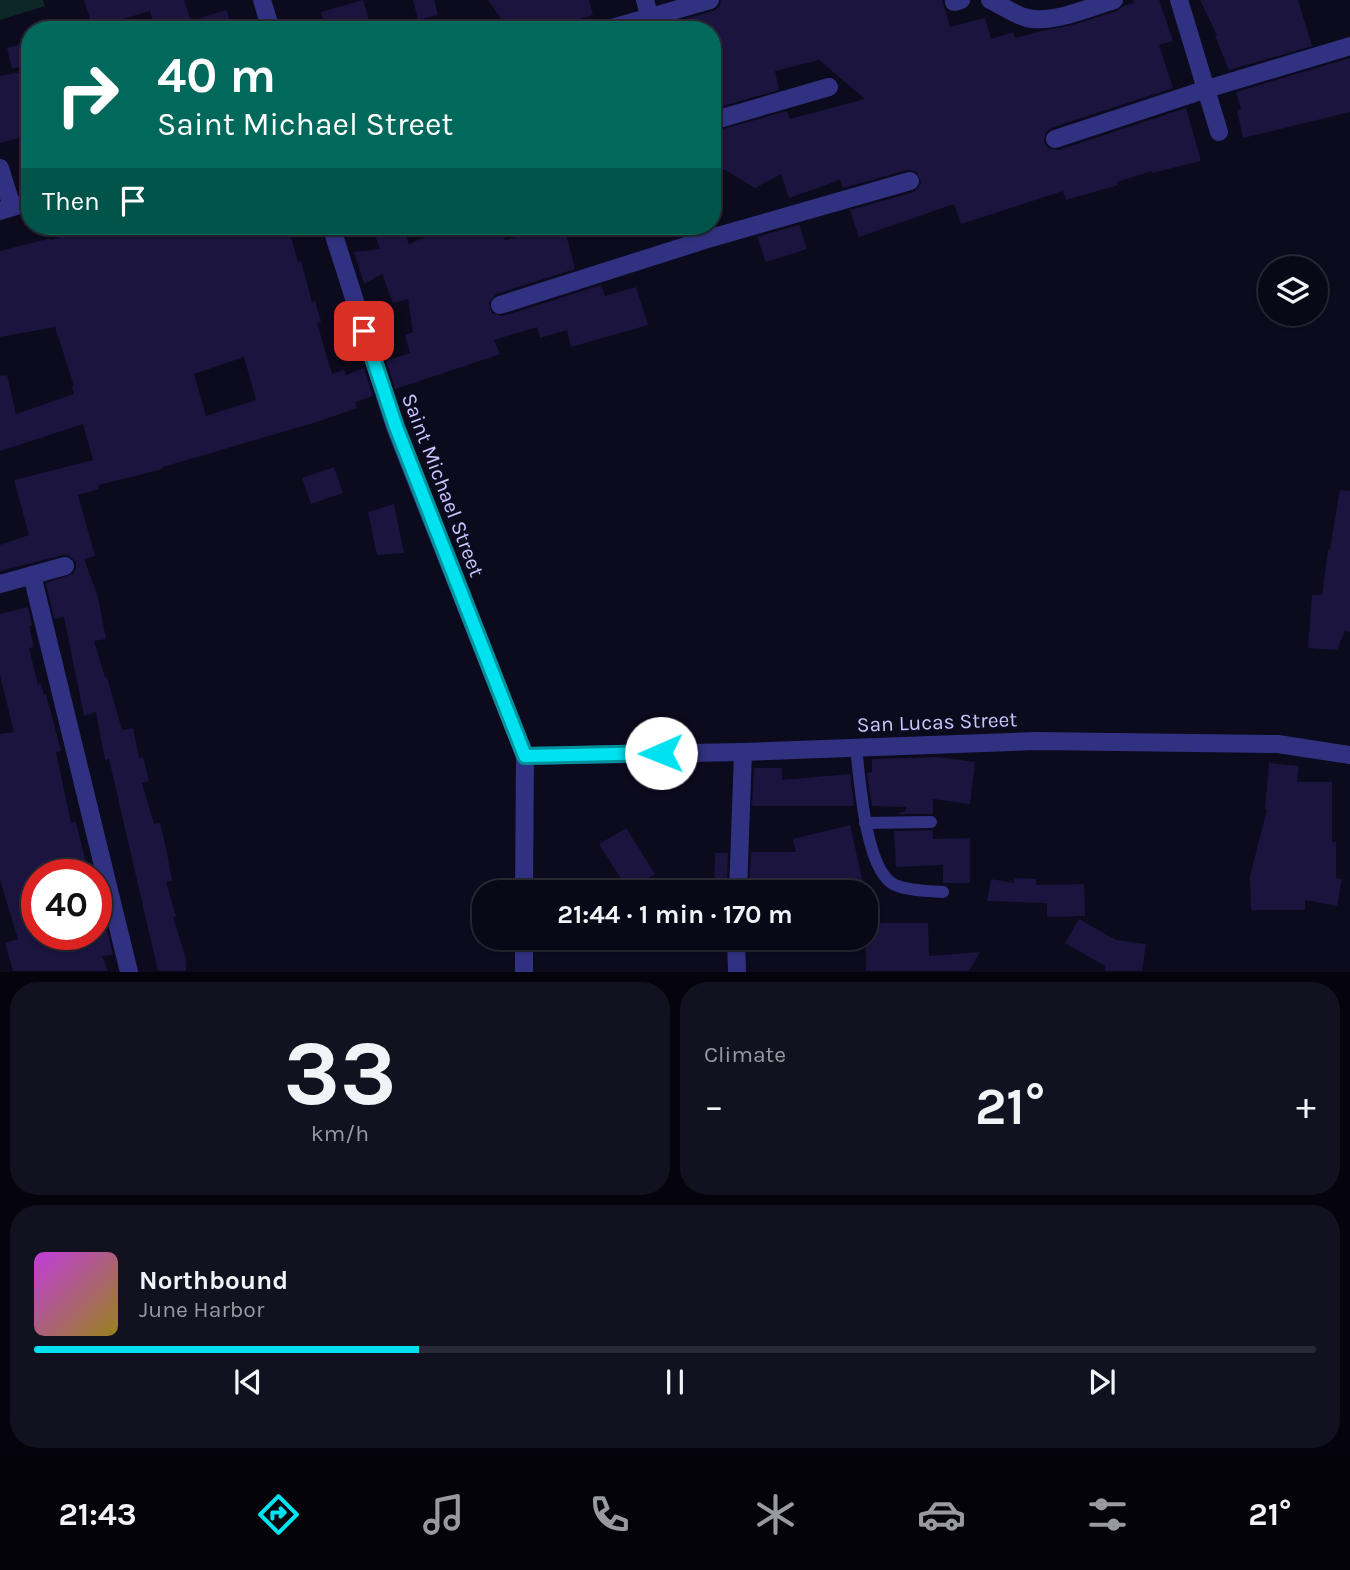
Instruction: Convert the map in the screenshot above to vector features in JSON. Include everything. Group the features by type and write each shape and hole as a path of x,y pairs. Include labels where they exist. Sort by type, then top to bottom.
{"street":[{"path":"262,0 268,21"},
{"path":"649,16 710,0"},
{"path":"990,0 1025,18 1037,20 1114,0"},
{"path":"1179,0 1219,132"},
{"path":"1055,139 1350,46"},
{"path":"721,118 829,87"},
{"path":"0,168 14,207"},
{"path":"721,229 910,181"},
{"name":"Saint Michael Street","path":"334,235 396,427 525,756"},
{"path":"500,305 701,235"},
{"path":"0,584 65,566"},
{"path":"32,575 129,971"},
{"name":"San Lucas Street","path":"525,756 743,752 1036,741 1271,744 1350,755"},
{"path":"738,880 743,752"},
{"path":"524,880 525,756"},
{"path":"524,950 524,971"},
{"path":"736,950 737,971"}],"lane":[{"path":"856,748 870,847 883,874 893,884 912,890 943,892"},
{"path":"865,823 931,822"}],"green space":[{"path":"0,0 43,0 45,6 0,20"}],"building":[{"path":"84,0 184,0 191,21 153,21 150,11 116,21 91,21"},
{"path":"363,0 369,21 324,21 321,12"},
{"path":"413,0 434,0 438,15 418,20"},
{"path":"488,0 589,0 593,15 573,21 503,21"},
{"path":"721,0 942,0 950,27 985,18 991,39 1013,32 1015,38 1072,25 1117,11 1134,3 1133,0 1159,0 1173,41 1159,45 1173,88 1051,128 1046,132 1044,142 1048,148 1059,150 1186,108 1201,161 1152,171 1117,182 1118,185 1066,200 1063,191 961,224 954,204 859,237 850,210 914,192 921,183 917,172 907,170 843,188 840,180 789,198 781,174 755,188 721,167 721,129 787,111 790,119 865,99 819,60 775,71 779,90 721,106 721,21 679,21 719,7"},
{"path":"1200,0 1298,0 1312,46 1229,70 1215,36 1217,35"},
{"path":"226,10 230,21 191,21"},
{"path":"21,44 21,66 12,69 7,48"},
{"path":"1350,58 1350,112 1243,138 1237,110 1241,109 1236,92"},
{"path":"21,72 21,137 0,143 0,76"},
{"path":"799,225 807,249 766,262 757,237"},
{"path":"66,235 290,235 312,302 315,301 321,322 317,323 332,374 344,370 346,375 364,368 373,396 355,402 357,408 320,421 163,469 98,485 99,489 78,495 95,556 84,559 98,597 106,639 94,641 122,730 133,728 139,758 143,757 149,781 142,783 154,824 160,823 166,848 172,881 166,882 186,959 186,971 158,971 109,759 105,760 96,712 84,716 64,617 54,619 46,583 73,574 76,562 68,555 63,555 0,571 0,545 29,535 14,480 93,460 83,424 0,451 0,376 7,375 16,414 74,394 74,386 55,327 0,337 0,251","holes":["244,357 256,400 206,416 194,374"]},
{"path":"375,235 406,235 409,244 431,235 504,235 505,240 522,235 566,235 575,269 496,294 489,303 492,313 503,316 601,285 605,296 636,287 648,325 571,347 567,330 540,338 537,327 494,340 500,354 395,389 386,361 410,353 405,335 413,332 408,299 393,303 382,274 364,284 354,252 380,249"},
{"path":"334,467 343,493 311,504 302,478"},
{"path":"1340,490 1350,491 1350,632 1345,631 1337,650 1308,648 1312,595 1322,595"},
{"path":"394,504 404,553 377,555 368,512"},
{"path":"28,607 34,647 29,648 38,685 41,684 44,695 46,694 61,751 56,752 71,823 76,822 85,859 21,859 21,950 112,950 113,955 102,956 108,971 13,971 5,943 18,939 0,880 0,734 14,732 0,675 0,614"},
{"path":"938,757 975,762 970,804 933,799 933,814 896,814 906,811 906,807 872,806 867,773 872,772 872,759"},
{"path":"1269,763 1299,766 1297,782 1332,782 1332,842 1336,842 1336,878 1342,879 1337,906 1305,900 1305,910 1251,910 1250,876 1267,810"},
{"path":"754,768 782,768 782,780 850,774 854,806 752,806"},
{"path":"850,825 862,880 750,880 751,852 796,852 793,839"},
{"path":"626,828 655,874 645,880 622,880 599,844"},
{"path":"933,830 933,839 970,838 970,883 943,883 943,865 896,867 894,831"},
{"path":"715,853 728,853 727,880 714,880"},
{"path":"1014,878 1036,879 1036,885 1084,884 1085,916 1047,917 1047,903 987,901 991,879 1014,883"},
{"path":"1079,919 1116,940 1146,944 1142,971 1105,971 1105,966 1065,943"},
{"path":"878,923 928,923 929,956 980,952 969,971 866,971 866,950 878,950"}],"route":[{"path":"364,331 396,427 525,756 661,753"}]}
